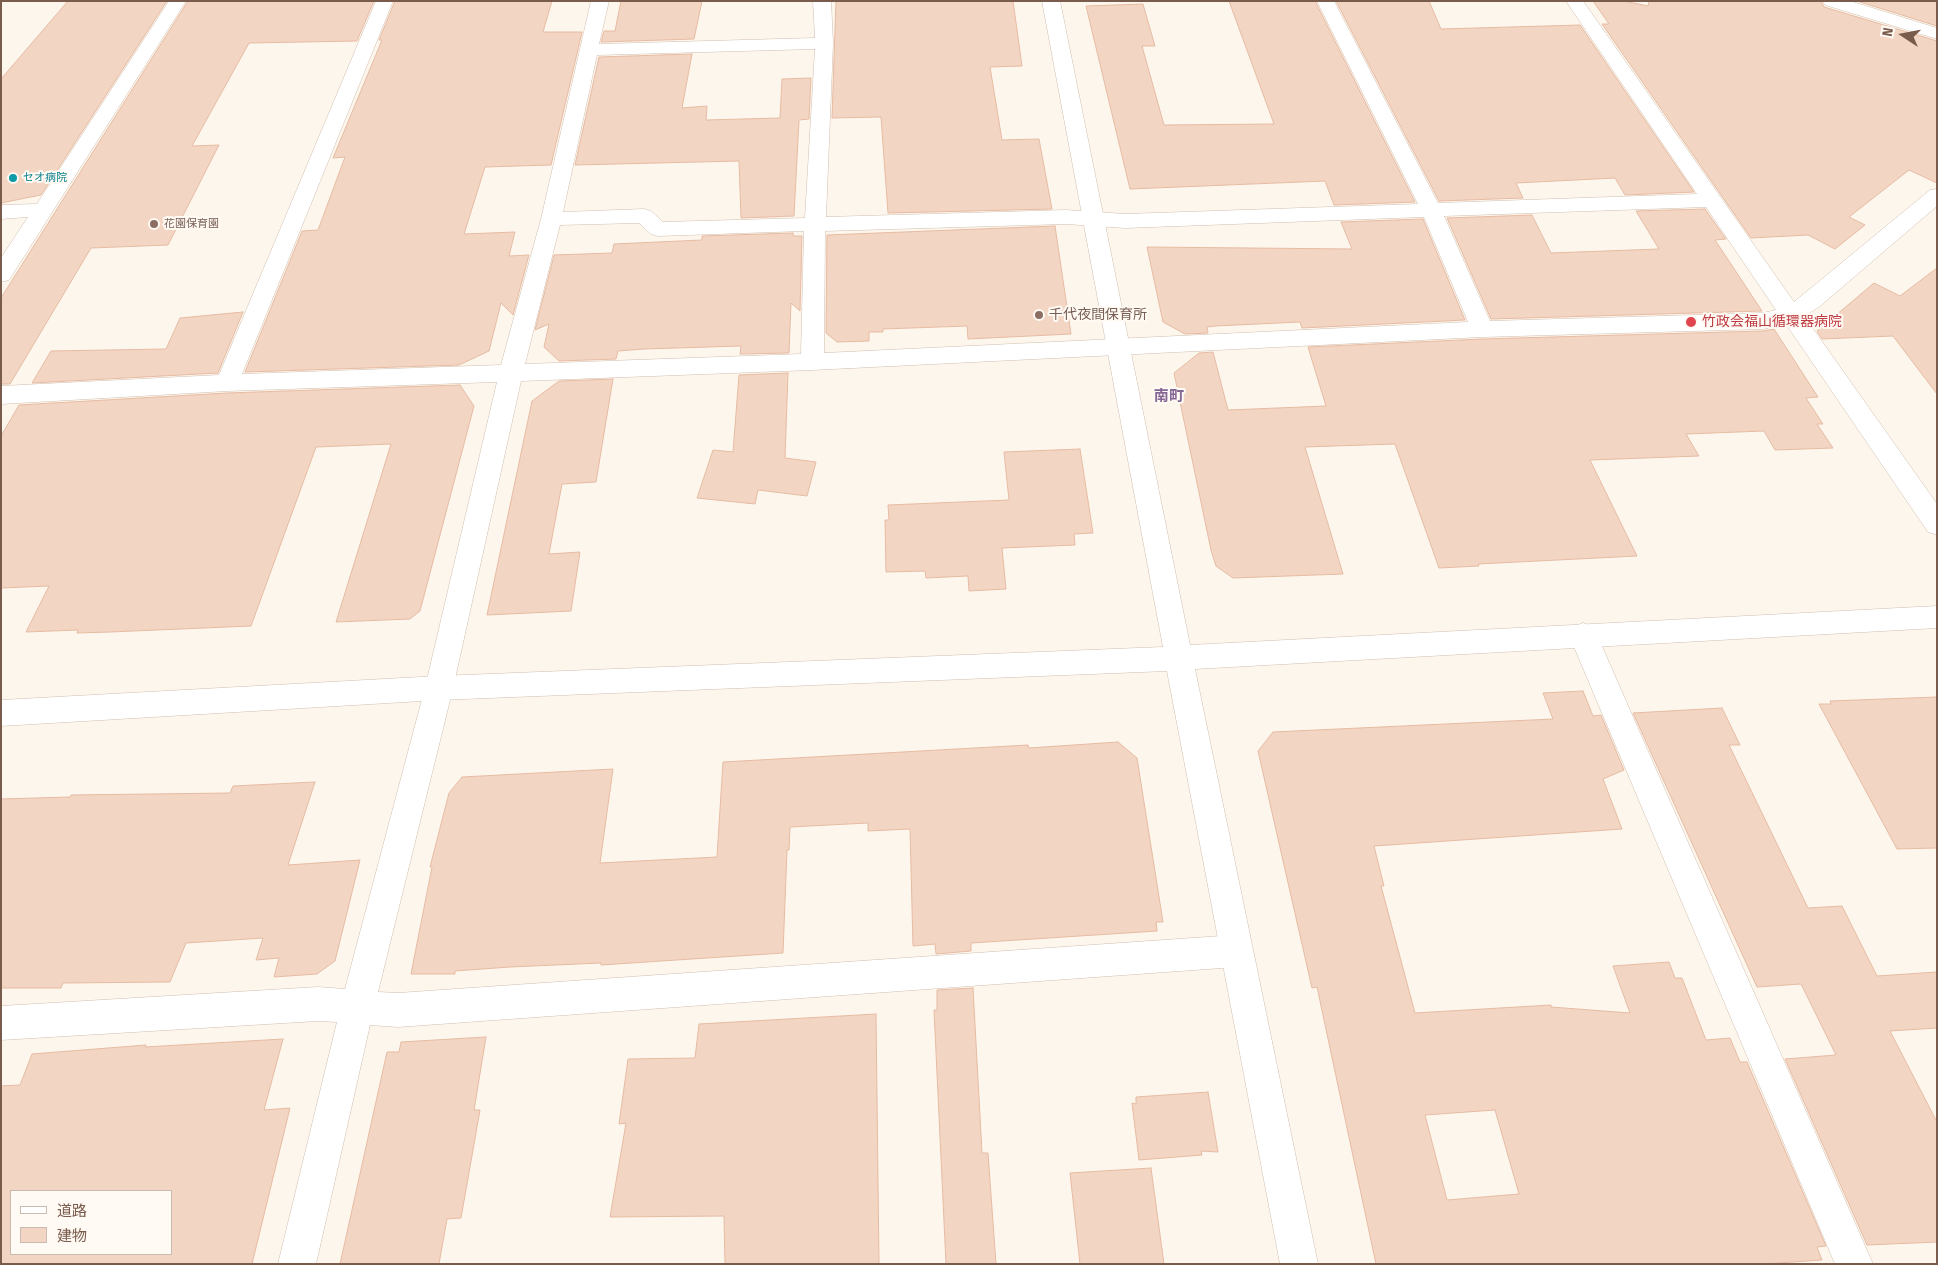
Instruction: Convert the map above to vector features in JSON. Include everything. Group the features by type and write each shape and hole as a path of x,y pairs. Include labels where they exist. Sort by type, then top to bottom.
{"street":[{"path":"1,275 178,1"},
{"path":"227,383 385,1"},
{"path":"297,1264 357,1008 439,688 511,372 551,219 600,1"},
{"path":"812,362 815,225 824,43 822,1"},
{"path":"1051,1 1236,951 1299,1264"},
{"path":"1325,1 1431,209 1482,328"},
{"path":"1574,1 1937,525"},
{"path":"1831,1 1937,34"},
{"path":"589,50 824,43"},
{"path":"1,395 227,383 812,362 1120,348 1482,328 1763,321 1790,315 1811,302 1937,195"},
{"path":"551,219 644,216 658,229 1066,217 1125,221 1712,200"},
{"path":"1,212 43,210"},
{"path":"1,713 439,688 1180,658 1937,617"},
{"path":"1583,636 1854,1264"},
{"path":"1,1023 318,1004 398,1010 1236,951"}],"building":[{"path":"68,1 167,1 41,195 1,203 1,79"},
{"path":"188,1 374,1 357,41 249,43 192,146 219,145 168,245 91,248 10,384 1,384 1,298"},
{"path":"395,1 552,1 543,32 582,32 551,165 485,167 464,234 515,232 509,256 529,255 513,315 501,303 489,351 459,365 245,372 302,231 318,230 345,157 333,158 382,40 379,40"},
{"path":"621,1 702,1 694,39 601,42 604,31 615,31"},
{"path":"836,1 1013,1 1022,66 990,67 1002,140 1039,139 1052,209 888,213 881,117 832,118"},
{"path":"1229,1 1315,1 1415,202 1334,205 1325,181 1130,189 1086,6 1143,4 1155,46 1142,46 1164,125 1274,124"},
{"path":"1336,1 1429,1 1441,29 1580,25 1694,192 1625,195 1615,178 1516,183 1523,198 1439,201"},
{"path":"1593,1 1624,1 1648,6 1649,1 1821,1 1824,7 1937,41 1937,183 1909,170 1849,217 1865,225 1835,249 1808,235 1751,238 1602,24 1609,24"},
{"path":"1857,1 1937,1 1937,26"},
{"path":"692,54 682,108 707,106 706,120 780,118 782,79 811,78 809,119 799,120 794,216 741,218 739,161 575,165 599,57"},
{"path":"1705,209 1726,239 1715,240 1762,311 1491,319 1447,218 1532,215 1551,253 1659,249 1636,211"},
{"path":"1423,219 1465,320 1302,328 1300,322 1215,326 1207,327 1208,333 1185,334 1163,322 1147,247 1352,249 1341,222"},
{"path":"1055,226 1071,334 968,339 967,326 883,329 883,332 869,332 869,341 837,342 826,333 827,235"},
{"path":"793,233 793,236 802,236 800,311 791,303 789,353 740,354 741,346 644,349 618,351 616,359 559,361 544,347 549,324 535,330 554,255 612,253 614,244 702,240 702,236"},
{"path":"1937,268 1937,394 1893,336 1822,339 1817,331 1874,283 1900,296"},
{"path":"243,312 218,373 32,383 51,351 166,349 180,318"},
{"path":"1774,329 1818,397 1806,398 1823,424 1817,424 1833,448 1775,450 1764,431 1686,434 1699,456 1590,460 1637,556 1478,564 1479,566 1439,568 1395,444 1305,447 1343,574 1233,578 1216,566 1174,373 1199,353 1213,352 1228,410 1326,406 1308,347 1482,339 1763,331"},
{"path":"788,373 785,458 816,462 807,496 758,490 755,504 697,498 713,450 733,452 739,375"},
{"path":"613,379 596,482 562,484 549,554 580,552 571,611 487,615 532,401 559,381"},
{"path":"460,385 474,406 420,611 410,619 336,622 391,444 316,447 251,626 77,633 78,630 26,632 49,586 1,588 1,436 19,405 227,393"},
{"path":"1080,449 1093,533 1074,534 1075,545 1002,548 1006,589 969,591 968,576 926,578 925,571 886,572 885,520 889,520 888,505 1009,500 1004,452"},
{"path":"1583,691 1593,716 1601,715 1624,770 1603,779 1622,829 1374,846 1384,886 1381,886 1415,1013 1551,1005 1551,1007 1630,1013 1613,966 1669,962 1675,978 1682,978 1706,1040 1730,1038 1740,1062 1747,1062 1826,1246 1817,1247 1822,1260 1764,1264 1376,1264 1317,987 1312,988 1258,751 1273,732 1553,719 1543,693","holes":["1495,1110 1519,1194 1447,1200 1425,1115"]},
{"path":"1937,697 1937,848 1897,849 1819,704 1831,704 1830,701"},
{"path":"1722,708 1740,745 1729,745 1808,908 1842,906 1877,976 1937,972 1937,1028 1890,1031 1937,1122 1937,1242 1867,1245 1785,1059 1836,1055 1801,984 1757,987 1633,713"},
{"path":"1118,742 1137,758 1163,922 1156,922 1157,931 971,943 971,951 936,954 935,944 913,946 910,829 868,831 868,823 790,827 789,850 787,850 783,953 601,965 601,963 510,967 455,971 455,974 411,974 432,867 430,867 449,793 462,777 613,769 600,863 717,857 723,762 1028,745 1029,748"},
{"path":"315,782 288,865 360,860 335,961 317,974 274,977 279,958 256,960 263,938 186,943 170,982 63,983 61,988 1,988 1,799 70,797 71,795 230,793 233,786"},
{"path":"973,988 982,1153 988,1153 996,1264 946,1264 934,1010 937,1010 937,990"},
{"path":"876,1014 879,1264 725,1264 724,1216 610,1217 626,1123 619,1124 628,1059 695,1058 699,1024"},
{"path":"486,1037 474,1110 480,1110 461,1218 447,1219 439,1264 340,1264 387,1052 399,1052 401,1042"},
{"path":"283,1039 264,1110 290,1108 252,1264 1,1264 1,1086 20,1085 32,1054 146,1045 145,1047"},
{"path":"1208,1092 1218,1152 1201,1151 1202,1155 1139,1160 1132,1103 1136,1104 1136,1097"},
{"path":"1151,1168 1164,1264 1080,1264 1070,1173"}],"place":[{"name":"セオ病院","path":"13,178"},
{"name":"花園保育園","path":"154,224"},
{"name":"千代夜間保育所","path":"1039,315"},
{"name":"竹政会福山循環器病院","path":"1691,322"}],"district":[{"name":"南町","path":"1169,397"}]}
